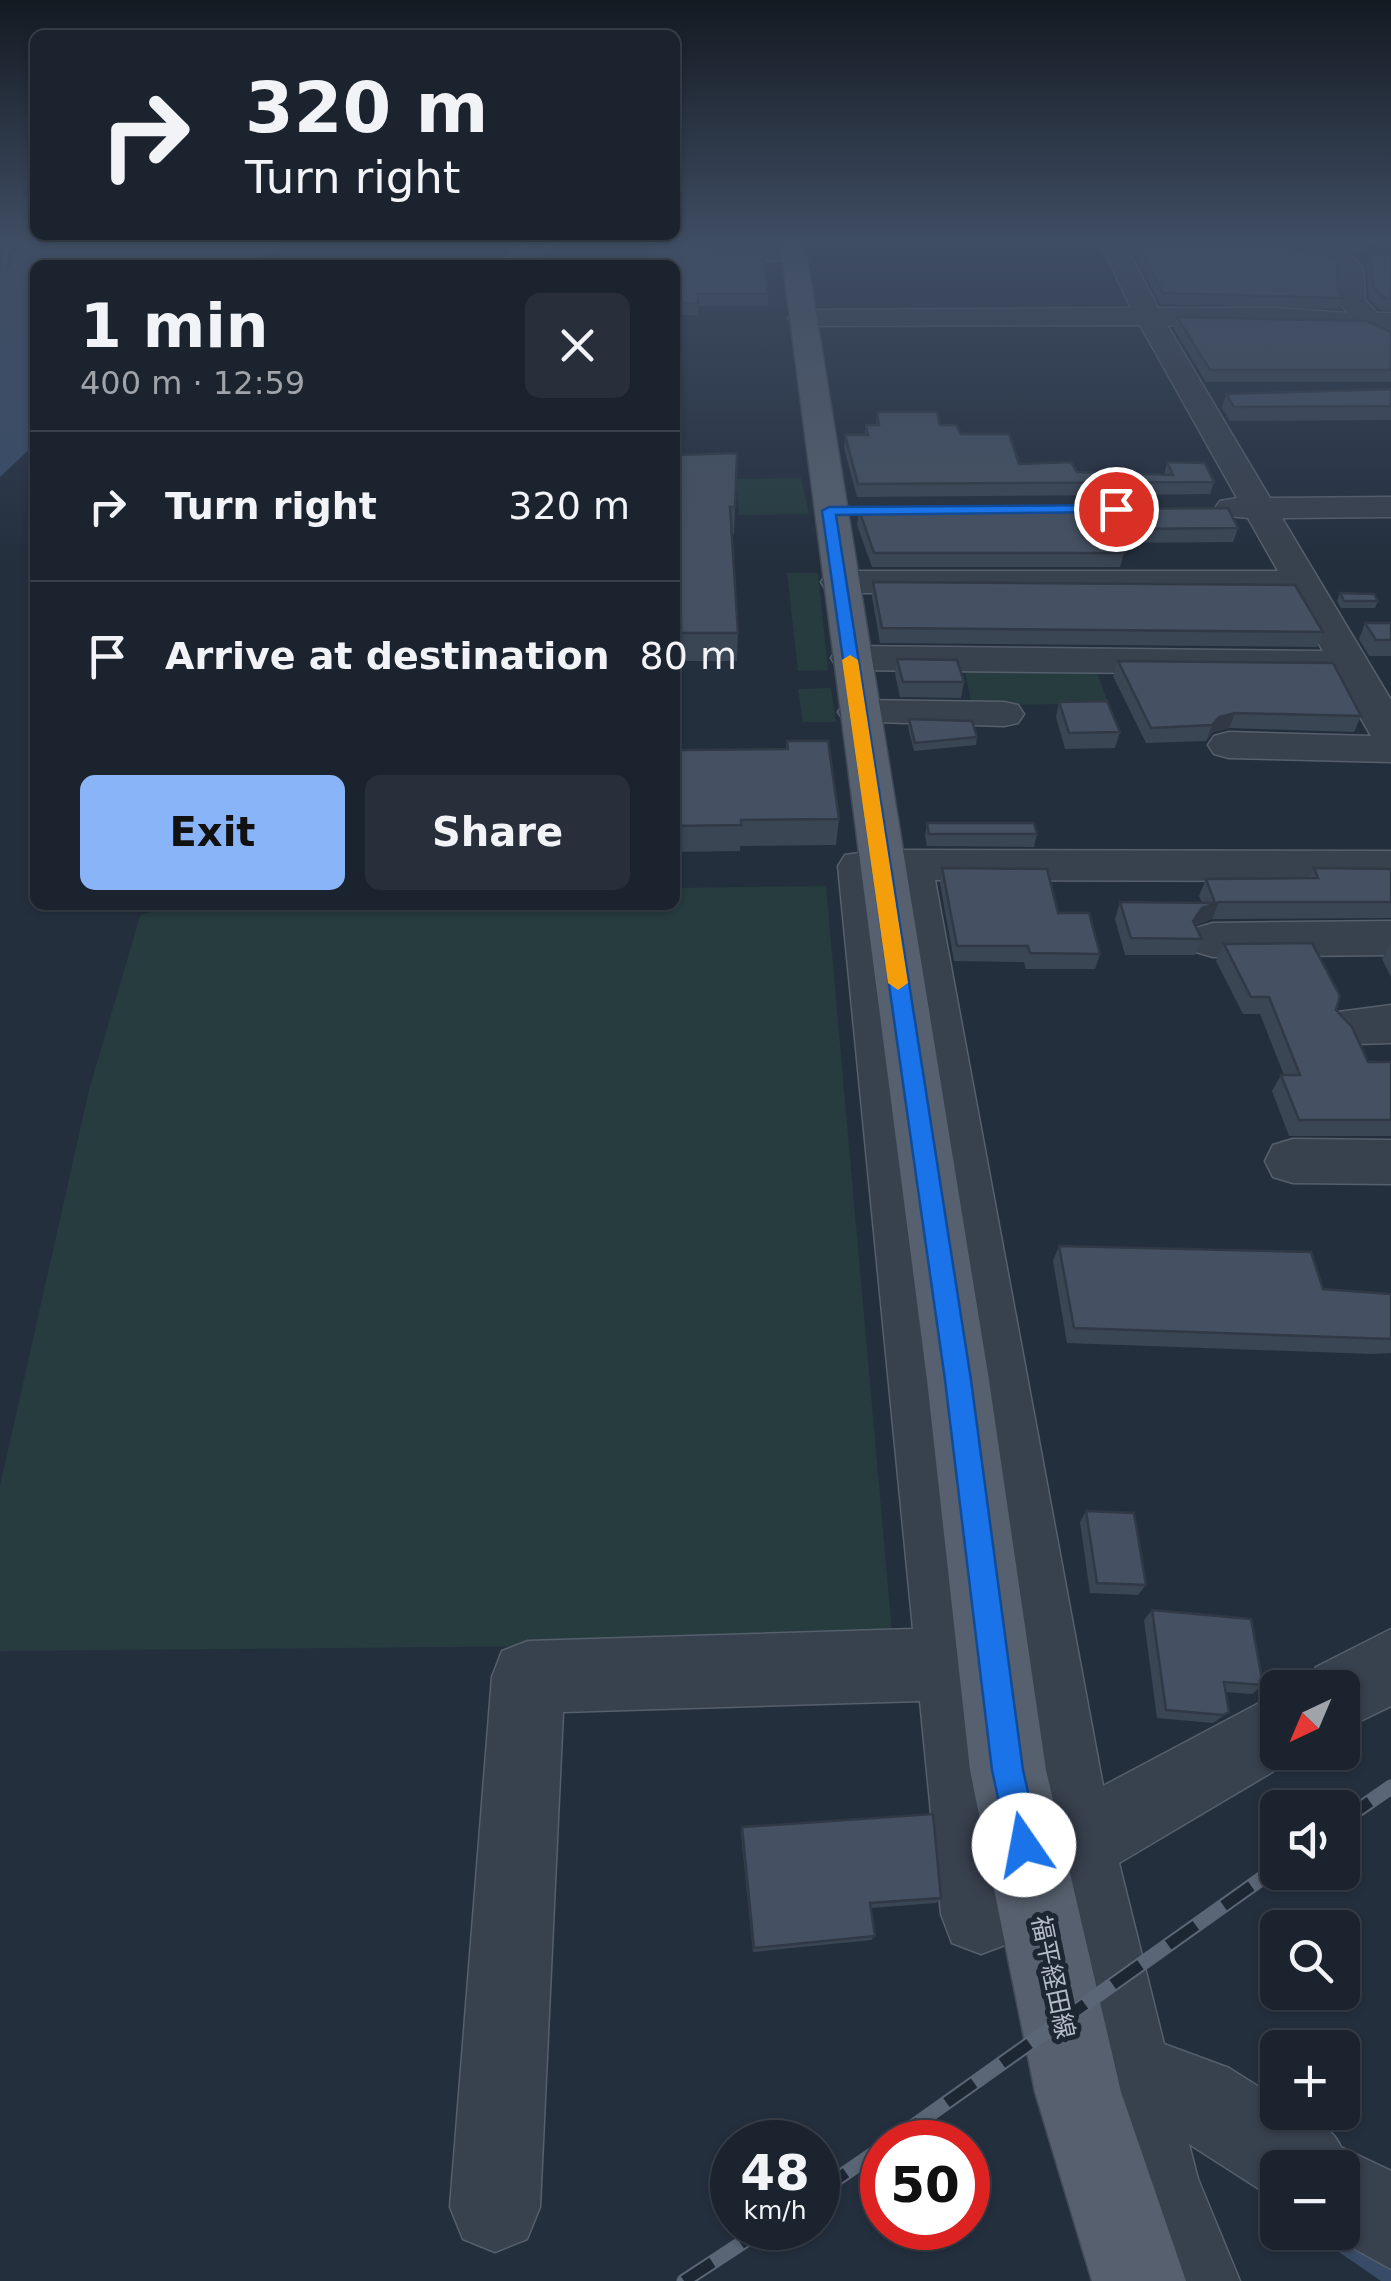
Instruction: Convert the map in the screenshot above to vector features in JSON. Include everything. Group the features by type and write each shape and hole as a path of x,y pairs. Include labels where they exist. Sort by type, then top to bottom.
{"main road":[{"name":"福平経田線","path":"818,346 845,493 839,582 958,1380 1008,1770 1078,2092 1140,2281"}],"street":[{"path":"1167,346 1391,735"},
{"path":"1195,394 1232,394"},
{"path":"1202,508 1391,507"},
{"path":"839,582 1303,582"},
{"path":"1328,624 1375,624"},
{"path":"854,685 1350,663"},
{"path":"854,685 1004,714"},
{"path":"1229,745 1391,749"},
{"path":"884,866 1391,866"},
{"path":"884,866 952,1664 981,1914"},
{"path":"884,866 1075,1845 1153,2180 1193,2281"},
{"path":"1214,940 1391,938"},
{"path":"1293,1161 1391,1162"},
{"path":"495,2207 528,1678 952,1664"},
{"path":"1360,1682 1391,1665"},
{"path":"1075,1845 1260,1740"},
{"path":"1125,2072 1198,2099 1276,2150"},
{"path":"1360,2203 1391,2223"}],"green space":[{"path":"801,478 809,514 739,515 736,479"},
{"path":"787,573 818,573 828,670 798,671"},
{"path":"1094,665 1108,703 972,706 964,667"},
{"path":"831,688 836,722 803,722 798,689"},
{"path":"826,886 893,1643 0,1651 0,1486 89,1090 140,916 155,910 680,910 680,888"}],"water":[{"path":"0,346 30,346 30,449 0,477"}],"building":[{"path":"1195,346 1391,346 1391,370 1210,370"},
{"path":"1391,389 1391,406 1234,407 1226,394"},
{"path":"877,412 937,412 940,425 956,425 961,434 1009,434 1019,464 1071,462 1077,472 1173,475 1167,462 1205,463 1214,482 858,484 845,435 868,435 866,425 879,425"},
{"path":"737,453 735,507 730,507 738,633 681,633 680,455"},
{"path":"1228,508 1238,528 1124,529 1124,553 874,553 859,510"},
{"path":"873,582 1295,585 1323,632 882,628"},
{"path":"1340,593 1374,594 1378,601 1344,601"},
{"path":"1365,623 1391,623 1391,640 1376,640"},
{"path":"897,659 957,660 964,682 903,682"},
{"path":"1118,661 1333,663 1361,716 1235,713 1219,717 1212,725 1151,728"},
{"path":"1107,701 1120,732 1069,733 1059,702"},
{"path":"909,719 972,721 977,737 915,743"},
{"path":"787,741 828,741 839,819 741,820 741,825 680,826 680,750 788,749"},
{"path":"927,823 1034,823 1037,834 929,834"},
{"path":"942,868 1047,869 1058,913 1089,913 1100,954 1030,953 1028,946 957,946"},
{"path":"1314,868 1391,869 1391,902 1219,902 1202,908 1193,921 1202,939 1131,938 1120,902 1215,903 1206,879 1318,878"},
{"path":"1312,943 1340,996 1336,1010 1352,1027 1368,1062 1391,1062 1391,1120 1299,1120 1281,1075 1300,1075 1269,997 1251,997 1224,944"},
{"path":"1059,1246 1311,1252 1323,1289 1391,1294 1391,1339 1074,1328"},
{"path":"1086,1511 1134,1513 1146,1585 1097,1583"},
{"path":"1152,1610 1251,1619 1260,1685 1224,1682 1229,1712 1223,1715 1166,1710"},
{"path":"933,1814 941,1898 870,1903 875,1936 754,1948 742,1827"}],"waterway":[{"path":"1354,2250 1391,2275"}],"railway":[{"path":"1360,1809 1391,1787"},
{"path":"922,2120 1260,1880"},
{"path":"840,2177 860,2163"},
{"path":"684,2281 731,2250"}],"slow traffic":[{"path":"850,660 898,983"}],"route":[{"path":"1024,1845 1008,1770 958,1380 829,511 1116,509"}]}
